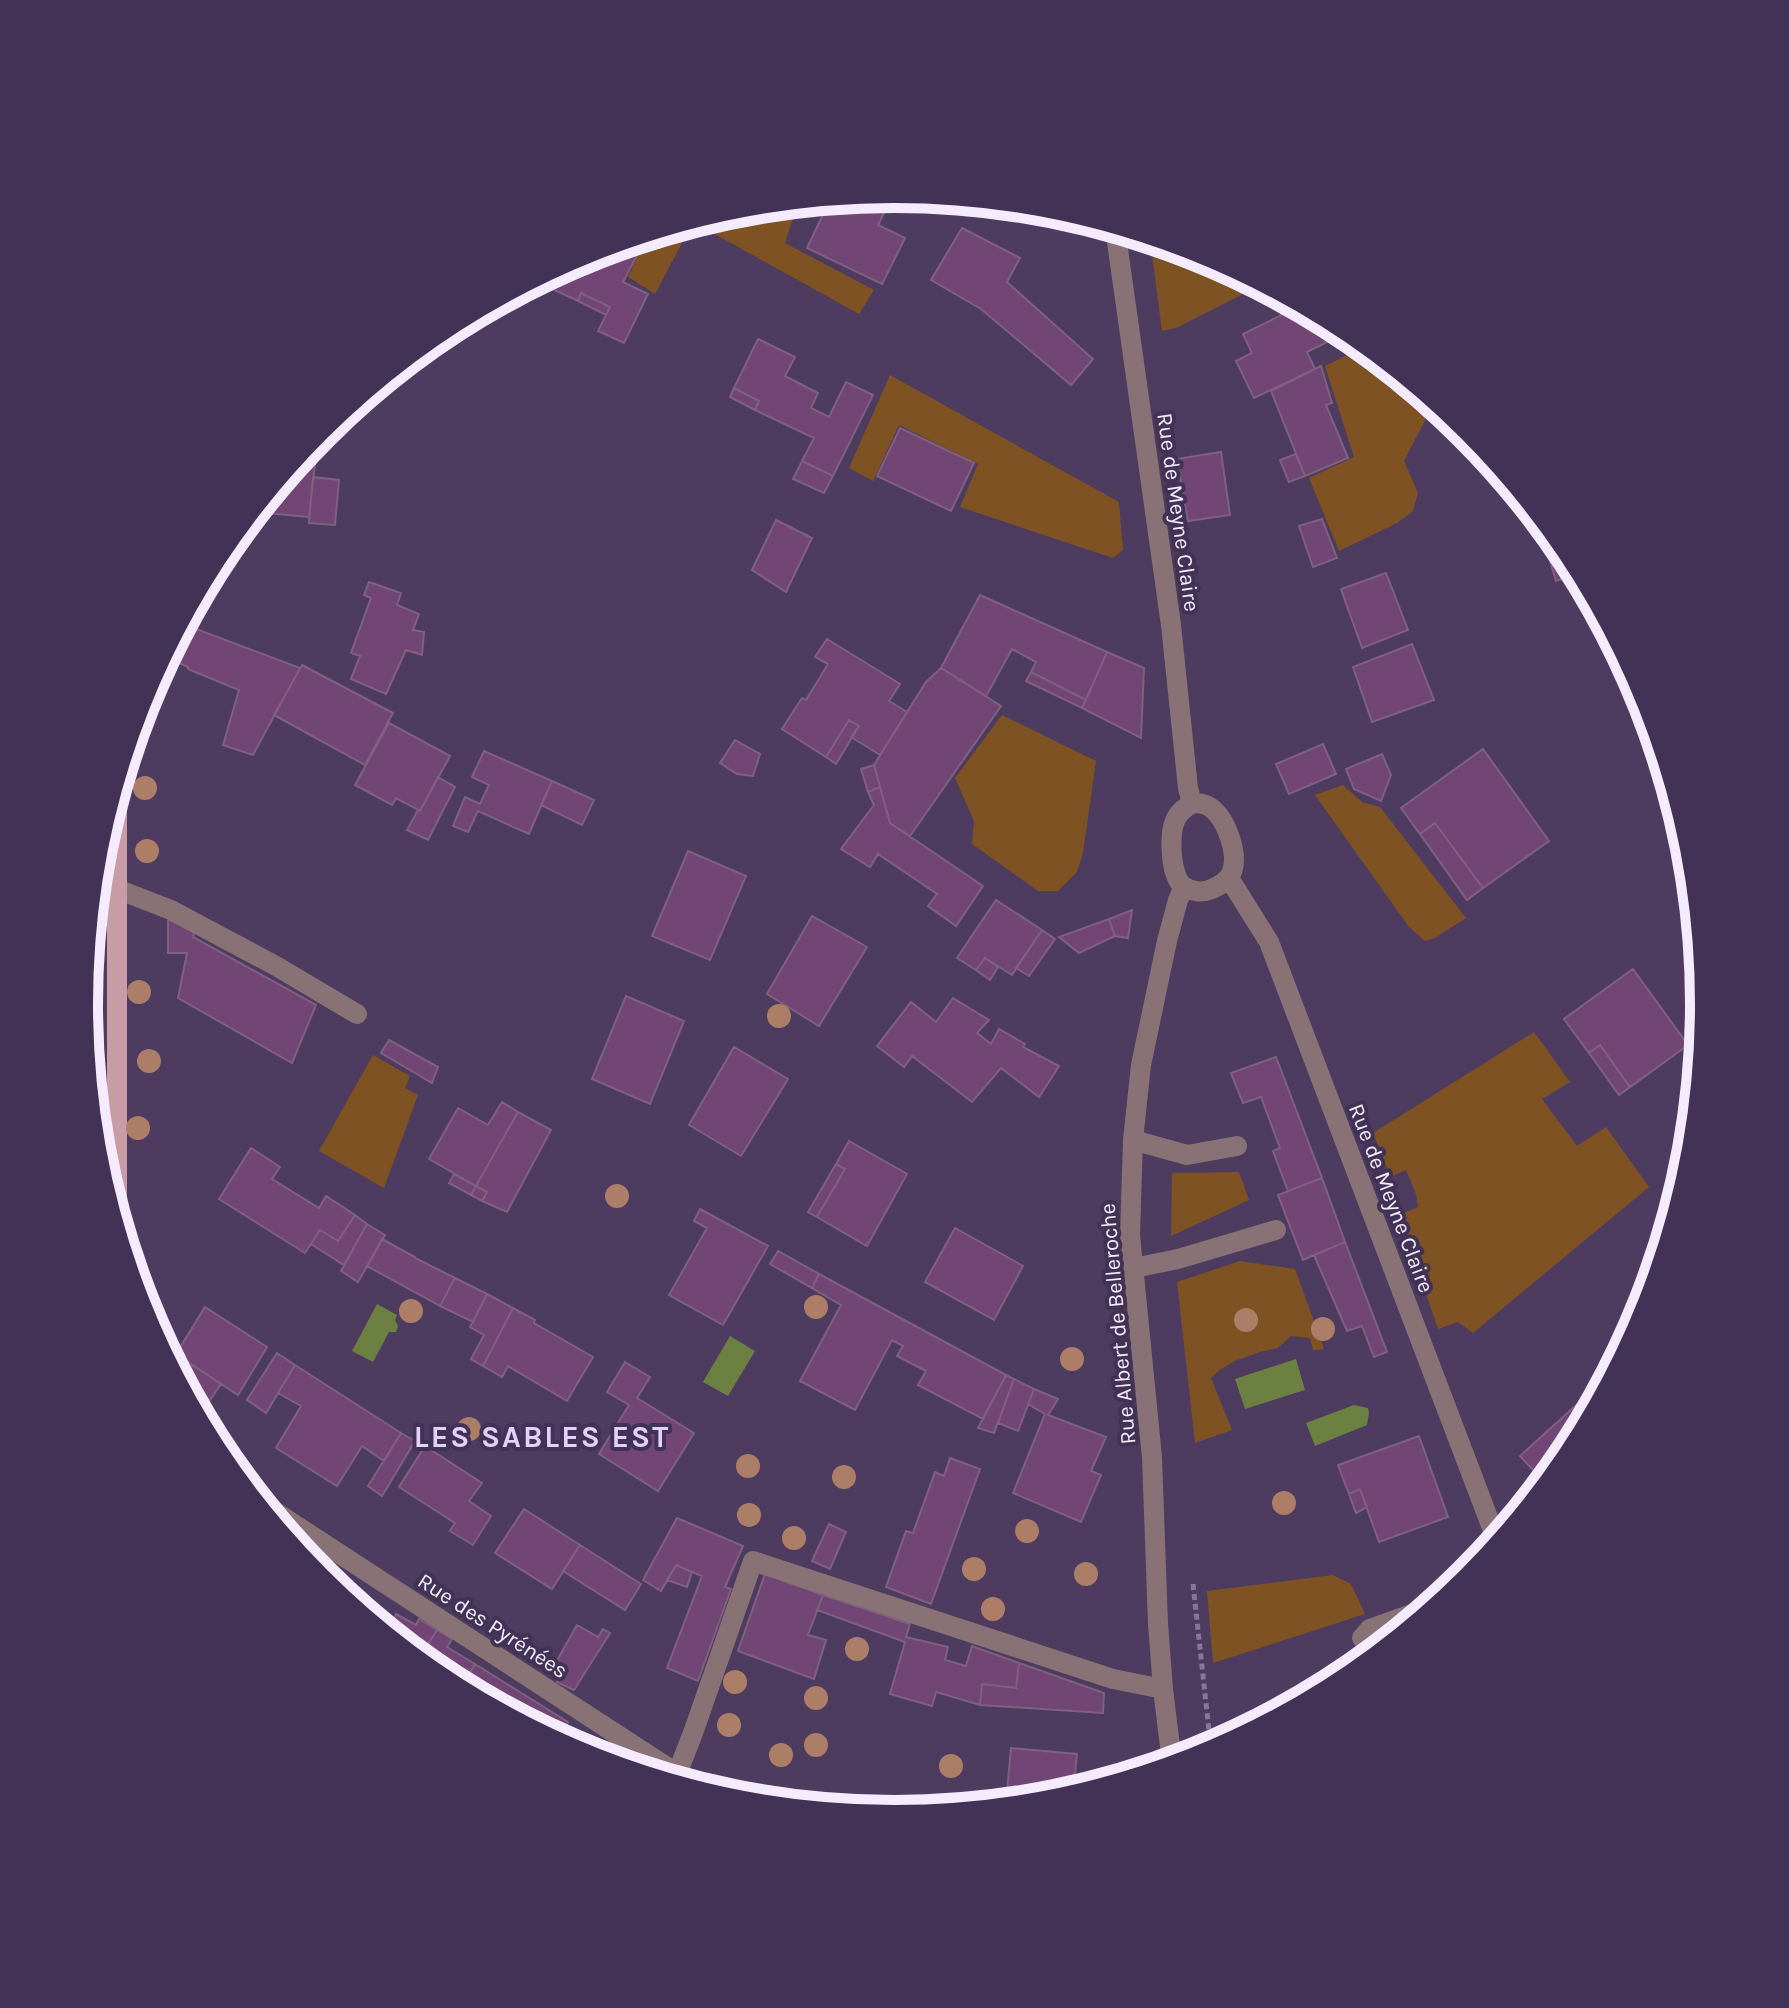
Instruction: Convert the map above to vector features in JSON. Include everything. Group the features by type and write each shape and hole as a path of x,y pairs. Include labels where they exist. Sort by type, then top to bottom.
{"main road":[{"path":"109,1131 117,832"}],"street":[{"name":"Rue de Meyne Claire","path":"1117,240 1171,625 1192,803"},
{"path":"1192,803 1202,803 1212,808 1224,825 1232,843 1229,878 1205,892 1184,887 1178,880 1173,869 1174,821 1192,803"},
{"name":"Rue de Meyne Claire","path":"1229,878 1269,942 1493,1529"},
{"name":"Rue Albert de Belleroche","path":"1171,1751 1158,1624 1152,1457 1130,1235 1133,1140 1141,1065 1167,941 1184,887"},
{"path":"117,889 171,910 357,1014"},
{"path":"1133,1140 1187,1155 1237,1146"},
{"path":"1134,1268 1178,1259 1276,1230"},
{"name":"Rue des Pyrénées","path":"290,1521 665,1766"},
{"path":"679,1770 753,1561 1113,1679 1163,1689"},
{"path":"1362,1638 1370,1629 1402,1618"}],"path":[{"path":"1192,1575 1209,1735"}],"shaded area":[{"path":"795,214 785,243 874,290 859,314 708,230"},
{"path":"686,236 655,294 628,277 639,252 636,251"},
{"path":"1151,250 1249,291 1176,328 1162,331"},
{"path":"1352,353 1429,413 1404,461 1418,493 1413,511 1397,523 1339,551 1309,478 1354,457 1325,366"},
{"path":"890,375 1119,502 1123,550 1113,558 960,507 978,464 899,425 873,481 849,468"},
{"path":"1002,715 1096,761 1083,853 1077,872 1058,891 1038,891 972,844 974,821 955,778"},
{"path":"1343,785 1362,802 1380,807 1466,918 1425,941 1409,927 1315,795"},
{"path":"1534,1032 1570,1082 1542,1099 1577,1146 1606,1127 1649,1187 1473,1333 1458,1322 1438,1329 1399,1215 1418,1207 1416,1194 1406,1170 1390,1177 1373,1133"},
{"path":"373,1055 410,1076 405,1088 418,1095 384,1188 319,1151"},
{"path":"1239,1172 1249,1200 1171,1236 1172,1173"},
{"path":"1240,1261 1295,1269 1324,1349 1313,1350 1310,1338 1291,1336 1278,1348 1235,1361 1221,1369 1211,1378 1232,1430 1195,1443 1177,1282"},
{"path":"377,1304 397,1315 395,1320 398,1326 396,1332 389,1332 373,1362 352,1351"},
{"path":"730,1336 755,1351 728,1396 703,1382"},
{"path":"1296,1359 1305,1390 1245,1409 1235,1379"},
{"path":"1354,1405 1368,1408 1367,1425 1315,1446 1306,1423"},
{"path":"1333,1575 1351,1584 1365,1614 1213,1663 1207,1591"}],"building":[{"path":"886,208 878,225 905,238 882,284 807,248 825,211"},
{"path":"962,228 1020,258 1007,282 1093,359 1071,385 981,309 931,280"},
{"path":"635,251 638,253 623,282 648,294 624,343 598,331 610,307 581,293 578,301 550,288 590,268"},
{"path":"581,293 610,307 606,315 578,301"},
{"path":"1288,312 1333,339 1307,352 1315,369 1254,398 1236,361 1252,353 1243,334"},
{"path":"758,339 795,357 785,376 818,393 811,408 829,417 846,382 873,395 833,476 802,461 814,438 755,410 759,401 734,388"},
{"path":"1321,366 1332,403 1326,405 1348,458 1305,476 1271,391"},
{"path":"734,388 759,401 755,410 730,397"},
{"path":"900,428 974,463 951,511 877,476"},
{"path":"1221,452 1230,515 1188,521 1177,459"},
{"path":"1296,454 1305,476 1289,482 1280,460"},
{"path":"316,458 309,517 268,513"},
{"path":"802,461 833,476 824,493 793,479"},
{"path":"313,477 339,480 335,525 309,523"},
{"path":"1322,519 1337,558 1313,567 1299,526"},
{"path":"776,520 812,538 786,592 752,570"},
{"path":"1545,545 1567,578 1556,581"},
{"path":"1386,573 1408,630 1362,648 1341,589"},
{"path":"369,582 401,593 397,605 419,614 413,630 424,632 422,655 406,650 386,694 351,679 360,656 351,653 371,598 364,595"},
{"path":"980,595 1107,652 1086,700 1031,672 1036,662 1012,649 986,696 941,668"},
{"path":"193,628 300,668 253,755 223,745 239,690 176,661"},
{"path":"827,639 900,684 889,701 907,712 880,755 851,737 859,726 849,720 826,757 782,729 802,698 806,700 828,664 815,657"},
{"path":"1412,644 1434,700 1372,722 1353,667"},
{"path":"1107,652 1144,668 1141,738 1082,708"},
{"path":"302,665 393,713 365,765 274,715"},
{"path":"941,668 1001,706 910,836 890,823 874,765 926,682"},
{"path":"1031,672 1086,700 1082,708 1026,681"},
{"path":"849,720 859,726 836,764 826,757"},
{"path":"389,723 450,756 420,811 396,798 392,805 355,785"},
{"path":"735,740 760,754 753,776 737,774 720,763"},
{"path":"1323,744 1336,774 1289,794 1276,764"},
{"path":"1483,749 1549,841 1483,888 1435,823 1420,834 1401,808"},
{"path":"484,751 552,781 529,834 478,811 468,832 453,826 465,797 480,804 489,785 472,777"},
{"path":"1382,754 1391,775 1381,801 1354,789 1346,769"},
{"path":"874,765 880,787 868,792 861,769"},
{"path":"438,777 455,787 428,840 407,830"},
{"path":"552,781 594,800 582,825 541,805"},
{"path":"880,787 890,823 983,886 956,926 928,906 937,894 878,854 870,867 841,849 874,805 868,792"},
{"path":"1435,823 1483,888 1467,900 1420,834"},
{"path":"688,851 746,876 710,960 652,936"},
{"path":"996,900 1042,930 1012,975 985,958 976,970 957,958"},
{"path":"1132,910 1128,938 1115,936 1109,919"},
{"path":"812,916 867,947 819,1026 767,994"},
{"path":"168,919 194,932 193,937 316,1005 292,1063 178,998 187,953 168,953"},
{"path":"1109,919 1115,936 1079,953 1059,937"},
{"path":"1042,930 1055,939 1029,976 1016,968"},
{"path":"985,958 998,967 990,980 976,970"},
{"path":"1633,969 1688,1045 1630,1087 1600,1045 1589,1053 1564,1019"},
{"path":"626,996 684,1021 650,1104 592,1079"},
{"path":"953,998 989,1020 977,1033 991,1044 999,1029 1025,1044 1023,1047 1059,1066 1039,1097 1001,1068 972,1102 912,1056 904,1067 877,1046 911,1002 936,1022"},
{"path":"389,1040 438,1067 432,1083 381,1053"},
{"path":"1600,1045 1630,1087 1619,1095 1589,1053"},
{"path":"734,1047 788,1079 741,1156 689,1125"},
{"path":"1276,1057 1322,1178 1288,1191 1273,1151 1280,1148 1261,1097 1243,1103 1231,1073"},
{"path":"502,1102 518,1112 476,1186 429,1159 458,1108 488,1125"},
{"path":"518,1112 551,1130 507,1212 482,1201 487,1192 476,1186"},
{"path":"849,1141 907,1174 867,1246 817,1217 845,1169 836,1164"},
{"path":"251,1148 280,1167 272,1179 319,1208 326,1196 355,1215 338,1241 320,1230 305,1253 219,1199"},
{"path":"836,1164 845,1169 817,1217 808,1212"},
{"path":"454,1174 476,1186 471,1195 449,1183"},
{"path":"1322,1178 1345,1242 1303,1260 1278,1195"},
{"path":"476,1186 487,1192 482,1201 471,1195"},
{"path":"700,1209 768,1246 723,1325 669,1295 707,1228 694,1221"},
{"path":"355,1215 367,1224 344,1265 311,1244 320,1230 338,1241"},
{"path":"367,1224 385,1235 358,1282 341,1271"},
{"path":"955,1228 1023,1266 994,1320 925,1282"},
{"path":"382,1239 455,1278 440,1306 367,1266"},
{"path":"1345,1242 1387,1352 1374,1357 1362,1326 1347,1331 1314,1255"},
{"path":"778,1251 819,1274 812,1288 770,1264"},
{"path":"819,1274 1006,1375 983,1419 918,1385 926,1371 897,1356 903,1346 892,1340 855,1410 800,1381 841,1305 812,1288"},
{"path":"455,1278 487,1294 473,1322 440,1306"},
{"path":"487,1294 513,1308 483,1366 471,1359 484,1335 470,1327"},
{"path":"205,1307 267,1347 238,1395 181,1357 178,1351"},
{"path":"513,1308 593,1357 567,1401 508,1366 502,1377 483,1366"},
{"path":"277,1353 295,1365 266,1413 247,1400"},
{"path":"625,1362 650,1377 637,1398 694,1433 658,1491 599,1454 629,1405 607,1392"},
{"path":"192,1365 221,1384 210,1400 201,1394 188,1371"},
{"path":"295,1365 401,1433 384,1461 362,1446 337,1486 276,1448 301,1406 278,1393"},
{"path":"1006,1375 1014,1379 994,1433 978,1428"},
{"path":"1014,1379 1034,1389 1018,1431 998,1423"},
{"path":"1034,1389 1058,1399 1048,1415 1106,1437 1091,1471 1101,1475 1081,1522 1013,1493 1045,1414 1028,1404"},
{"path":"1588,1394 1537,1474 1520,1456"},
{"path":"401,1433 415,1441 382,1496 368,1486"},
{"path":"1419,1436 1448,1517 1379,1542 1360,1489 1349,1494 1338,1465"},
{"path":"425,1446 482,1483 469,1501 491,1516 473,1545 450,1531 455,1523 399,1487"},
{"path":"950,1458 980,1469 931,1604 886,1587 906,1531 913,1533 935,1472 944,1476"},
{"path":"1360,1489 1367,1507 1356,1513 1349,1494"},
{"path":"524,1509 580,1545 552,1589 495,1553"},
{"path":"677,1518 743,1546 725,1587 731,1589 698,1681 667,1668 702,1576 676,1565 661,1591 643,1580"},
{"path":"829,1524 846,1532 830,1569 812,1561"},
{"path":"580,1545 641,1584 625,1610 563,1571"},
{"path":"676,1565 692,1572 687,1587 667,1580"},
{"path":"765,1574 823,1595 808,1635 826,1640 814,1679 738,1651"},
{"path":"823,1595 910,1624 906,1637 948,1647 945,1660 966,1666 972,1646 1019,1663 1016,1688 982,1684 980,1705 936,1692 932,1706 890,1694 905,1642 817,1610"},
{"path":"396,1614 416,1625 419,1619 437,1630 426,1647 392,1622"},
{"path":"577,1625 598,1637 603,1629 610,1633 574,1690 557,1682 555,1664"},
{"path":"437,1630 452,1639 447,1647 475,1664 468,1676 426,1647"},
{"path":"1019,1663 1104,1693 1103,1713 980,1705 982,1684 1016,1688"},
{"path":"475,1664 568,1722 564,1728 542,1718 468,1676"},
{"path":"1011,1748 1077,1754 1074,1779 1007,1792"}],"district":[{"name":"LES SABLES EST","path":"542,1437"}]}
